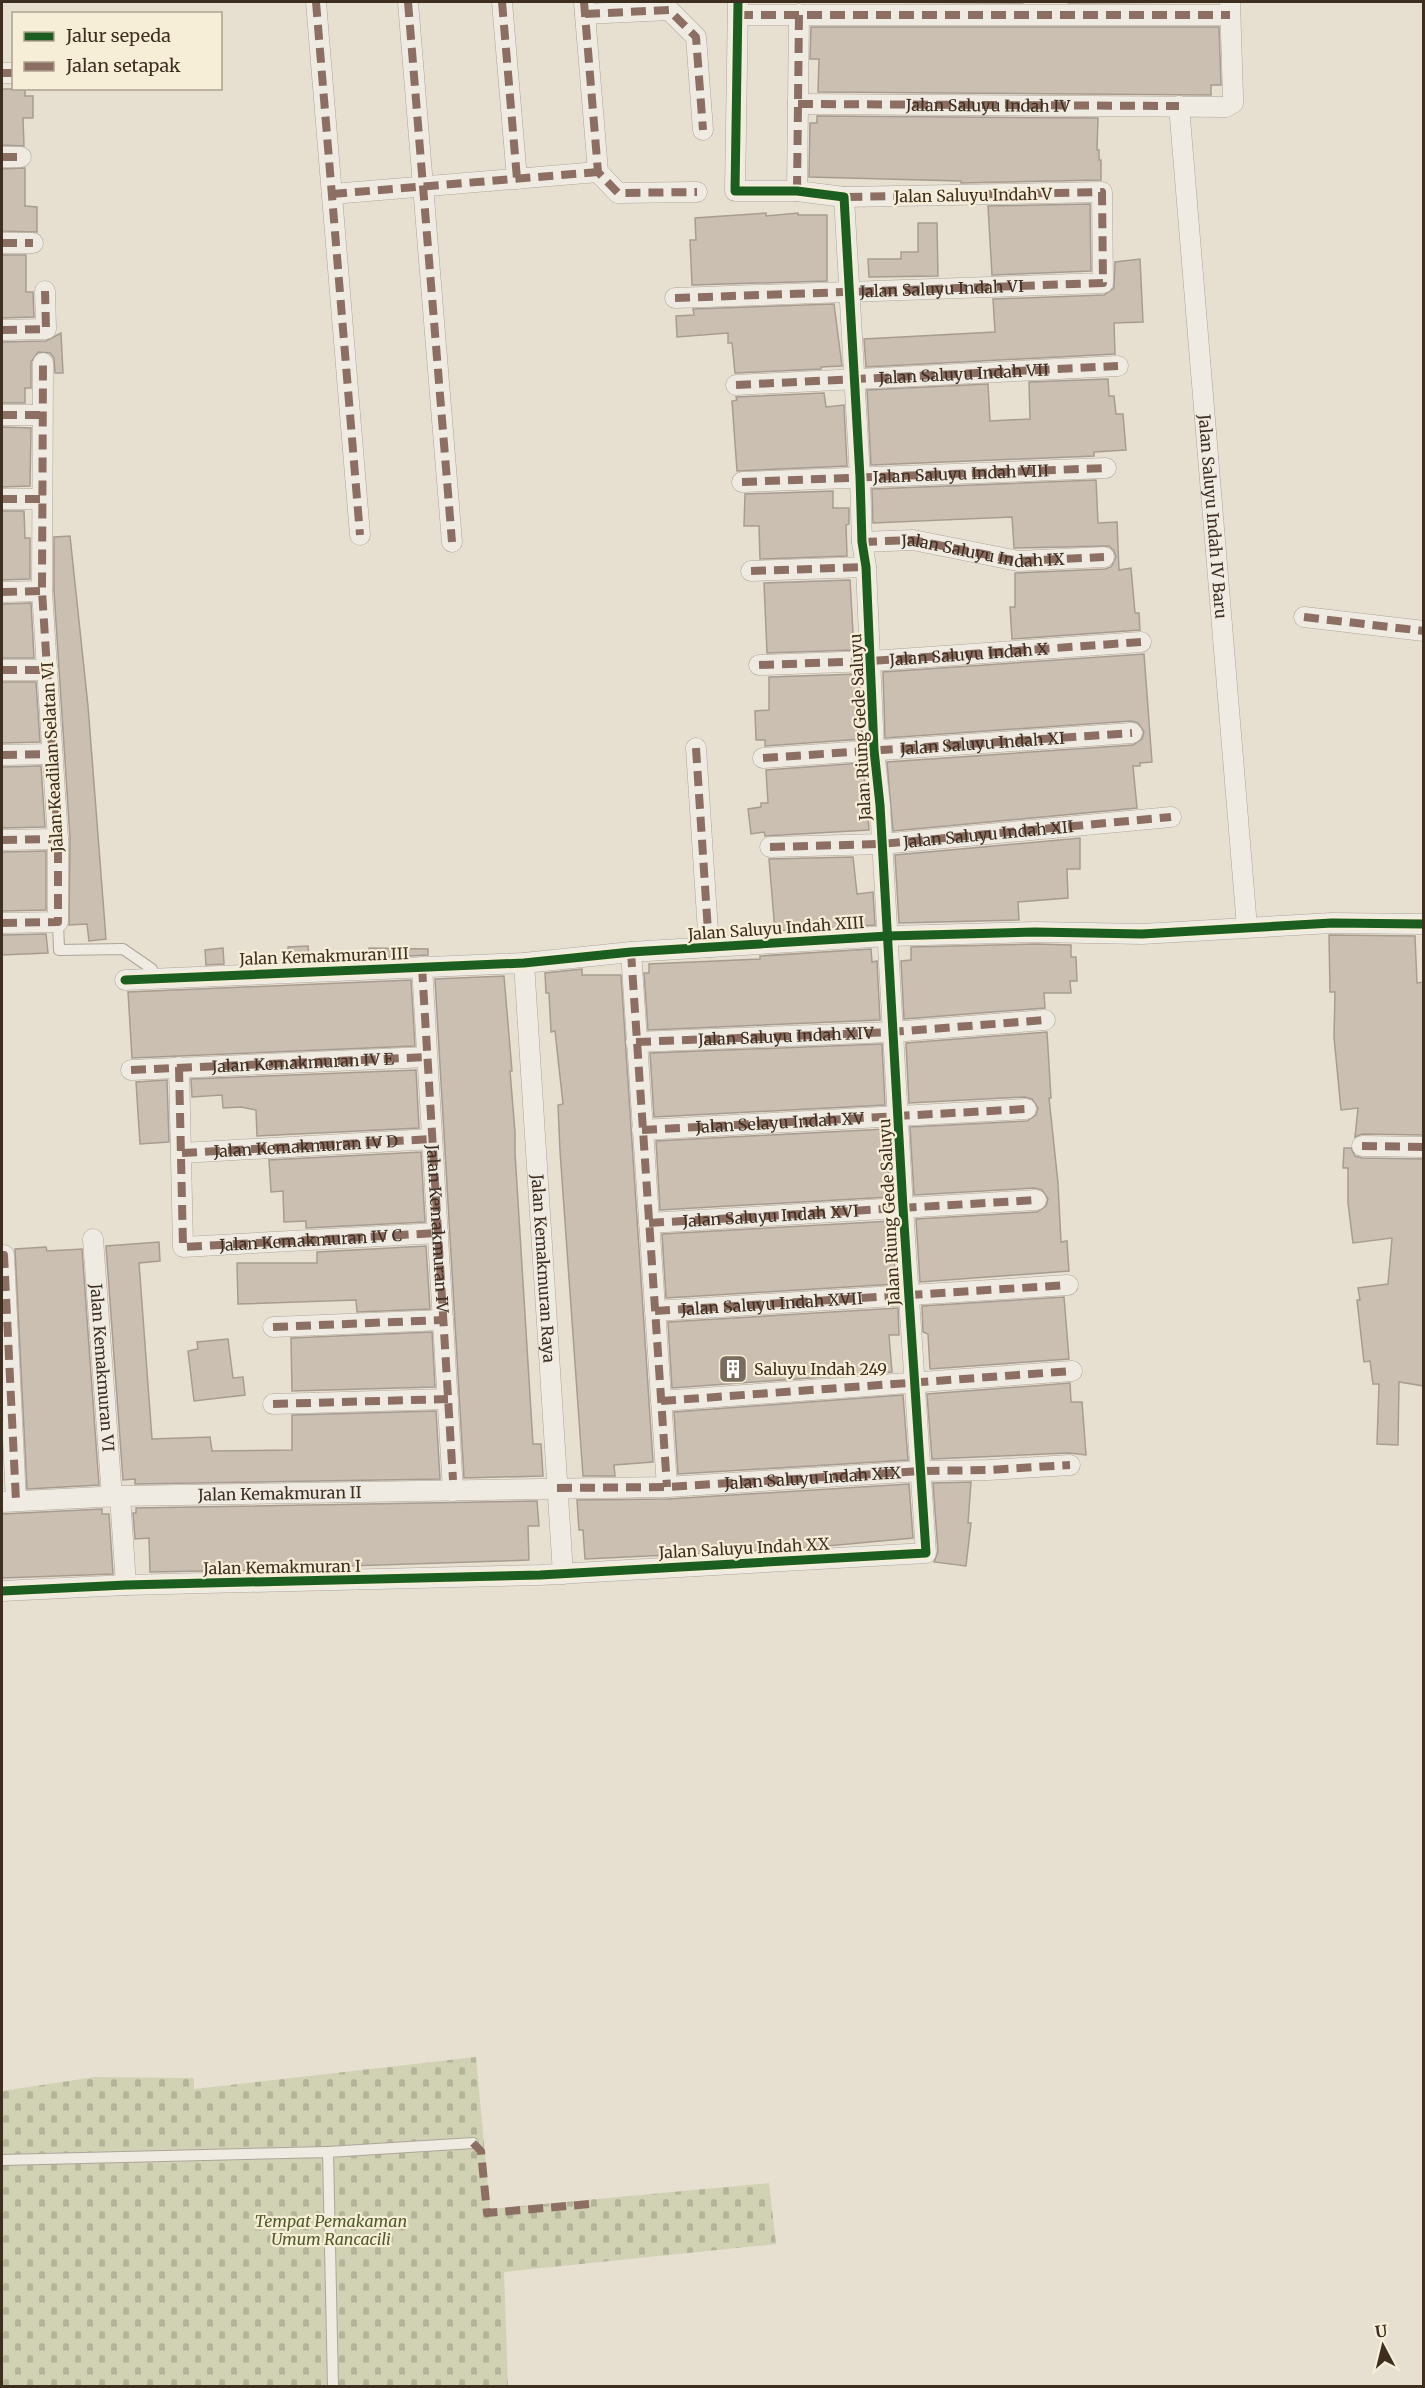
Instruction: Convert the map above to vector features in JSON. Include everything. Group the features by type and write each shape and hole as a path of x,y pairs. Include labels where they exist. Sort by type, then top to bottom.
{"street":[{"path":"316,2 360,535"},
{"path":"408,2 452,542"},
{"path":"502,2 517,178"},
{"path":"697,192 618,193 598,172 584,8 669,10 696,37 703,130"},
{"path":"844,197 797,192 735,191 738,8 799,14 1230,8"},
{"name":"Jalan Saluyu Indah IV","path":"798,104 1226,107 1233,103 1230,8"},
{"path":"797,192 799,14"},
{"name":"Jalan Saluyu Indah IV Baru","path":"1179,106 1247,927"},
{"path":"2,157 21,157"},
{"path":"332,194 598,172"},
{"name":"Jalan Saluyu Indah V","path":"844,197 1102,192 1102,283"},
{"name":"Jalan Riung Gede Saluyu","path":"844,197 862,542 866,567 874,750 888,936 892,1032 926,1553"},
{"path":"2,243 33,243"},
{"name":"Jalan Saluyu Indah VI","path":"675,298 1102,283"},
{"path":"2,330 46,329 45,291"},
{"name":"Jalan Keadilan Selatan VI","path":"43,363 42,591 58,839 58,922"},
{"name":"Jalan Saluyu Indah VII","path":"736,385 1118,366"},
{"path":"2,416 42,415"},
{"name":"Jalan Saluyu Indah VIII","path":"742,482 1106,468"},
{"path":"2,499 42,499"},
{"name":"Jalan Saluyu Indah IX","path":"862,542 913,540 1018,561 1104,557"},
{"path":"751,571 866,567"},
{"path":"2,592 42,591"},
{"path":"1304,618 1424,631"},
{"name":"Jalan Saluyu Indah X","path":"759,665 871,661 1141,642"},
{"path":"2,670 48,670"},
{"name":"Jalan Saluyu Indah XI","path":"763,758 1132,733"},
{"path":"696,748 709,947"},
{"path":"2,755 52,754"},
{"name":"Jalan Saluyu Indah XII","path":"770,847 881,844 1171,817"},
{"path":"2,840 58,839"},
{"path":"2,923 58,922"},
{"name":"Jalan Saluyu Indah XIII","path":"524,963 631,952 888,936 1035,932 1142,934 1332,922 1424,924"},
{"path":"631,952 667,1487"},
{"name":"Jalan Kemakmuran III","path":"125,980 524,963"},
{"name":"Jalan Kemakmuran Raya","path":"524,963 563,1574"},
{"name":"Jalan Kemakmuran IV","path":"422,967 453,1491"},
{"name":"Jalan Saluyu Indah XIV","path":"636,1042 892,1032 1045,1020"},
{"name":"Jalan Kemakmuran IV E","path":"130,1070 427,1057"},
{"path":"179,1067 182,1153"},
{"name":"Jalan Selayu Indah XV","path":"642,1130 1026,1109"},
{"name":"Jalan Kemakmuran IV D","path":"182,1153 432,1138"},
{"path":"1362,1146 1424,1147"},
{"name":"Jalan Kemakmuran IV C","path":"182,1153 183,1247 438,1233"},
{"name":"Jalan Saluyu Indah XVI","path":"648,1223 1036,1200"},
{"name":"Jalan Kemakmuran VI","path":"93,1239 126,1585"},
{"path":"3,1255 9,1501"},
{"name":"Jalan Saluyu Indah XVII","path":"655,1311 1068,1285"},
{"path":"273,1328 443,1320"},
{"path":"661,1401 1072,1371"},
{"path":"273,1404 448,1399"},
{"name":"Jalan Saluyu Indah XIX","path":"557,1488 667,1487 921,1471 1070,1465"},
{"name":"Jalan Kemakmuran II","path":"9,1501 116,1496 557,1488"},
{"name":"Jalan Saluyu Indah XX","path":"563,1574 926,1553"},
{"name":"Jalan Kemakmuran I","path":"2,1591 126,1585 563,1574"}],"lane":[{"path":"58,922 59,950 123,949 152,969 153,978"},
{"path":"2,2160 328,2152 473,2144"},
{"path":"328,2152 333,2386"}],"green space":[{"name":"Tempat Pemakaman Umum Rancacili","path":"476,2057 490,2209 769,2183 776,2244 504,2272 508,2386 2,2386 2,2091 95,2077 194,2078 194,2089"}],"building":[{"path":"852,2 1024,2 1023,3"},
{"path":"1068,2 1218,2 1068,3"},
{"path":"811,27 1219,27 1221,85 1211,85 1211,95 818,92 819,59 810,59"},
{"path":"2,89 25,90 25,96 33,96 33,118 23,118 24,146 2,145"},
{"path":"817,116 1098,118 1097,150 1099,150 1099,160 1101,160 1101,180 961,183 961,181 809,177 810,123 817,123"},
{"path":"25,168 25,206 37,207 37,232 2,231 2,169"},
{"path":"1090,204 1091,271 992,275 988,206"},
{"path":"766,213 766,216 798,213 798,215 827,215 827,281 692,285 690,240 696,240 695,218"},
{"path":"918,223 937,223 938,276 869,277 868,259 901,259 901,252 918,252"},
{"path":"2,255 26,255 26,292 33,292 34,317 2,318"},
{"path":"1140,259 1143,322 1114,323 1115,354 866,367 864,339 995,332 993,299 1104,295 1114,288 1115,262"},
{"path":"834,304 842,366 735,373 732,343 728,343 728,333 677,337 676,316 694,315 693,309"},
{"path":"61,333 63,373 55,373 54,358 50,353 38,352 31,362 31,388 25,388 25,403 2,403 2,342 46,341"},
{"path":"1108,379 1109,396 1114,396 1116,414 1123,414 1126,450 1094,452 1094,456 871,465 867,390 988,384 990,421 1030,419 1029,382"},
{"path":"824,393 826,407 844,405 847,466 737,471 732,401 737,400 736,397"},
{"path":"2,427 31,428 30,486 2,487"},
{"path":"1096,480 1098,523 1117,522 1119,570 1131,568 1135,613 1139,613 1140,630 1012,639 1010,607 1015,607 1015,573 1105,569 1111,567 1116,557 1109,546 1014,548 1012,517 873,523 872,489"},
{"path":"833,491 833,508 849,508 849,524 846,525 847,556 760,559 759,526 744,526 745,494"},
{"path":"2,511 24,511 25,538 30,538 30,579 2,580"},
{"path":"70,536 88,706 106,939 89,941 87,924 69,925 70,838 54,591 54,537"},
{"path":"850,580 854,650 767,653 764,583"},
{"path":"31,603 34,658 2,658 2,604"},
{"path":"1144,654 1152,762 1133,766 1137,808 893,831 887,762 1133,745 1142,739 1144,732 1138,723 1131,721 885,738 883,672"},
{"path":"859,674 862,739 765,746 765,740 756,740 755,711 769,710 769,677"},
{"path":"2,682 36,682 40,742 2,743"},
{"path":"863,763 869,830 765,836 764,832 751,834 748,809 761,807 761,803 768,803 766,770"},
{"path":"41,766 45,827 2,828 2,767"},
{"path":"1080,838 1080,869 1067,869 1068,898 1018,902 1019,920 899,923 895,855"},
{"path":"46,851 46,910 2,911 2,852"},
{"path":"853,857 857,894 873,892 875,925 775,931 769,859"},
{"path":"46,934 48,953 2,955 2,935"},
{"path":"1329,935 1415,936 1417,983 1424,982 1424,1135 1362,1134 1355,1137 1358,1108 1341,1110 1334,1037 1335,992 1330,992"},
{"path":"1071,945 1071,957 1076,957 1077,981 1070,981 1071,993 1044,993 1045,1008 904,1019 901,961 911,960 911,947"},
{"path":"308,946 309,960 288,961 288,947"},
{"path":"223,948 224,964 206,965 205,950"},
{"path":"369,948 428,949 428,955 370,958"},
{"path":"871,949 872,962 877,961 880,1020 648,1030 644,973 649,973 649,964 760,959 760,956"},
{"path":"582,969 582,975 621,975 653,1462 614,1465 615,1476 583,1476 560,1151 558,1105 563,1104 555,1031 551,1032 549,993 546,993 545,973"},
{"path":"504,976 512,1071 510,1071 533,1444 541,1444 543,1476 464,1478 435,979"},
{"path":"411,980 415,1046 132,1058 128,992"},
{"path":"1047,1032 1051,1098 1049,1098 1058,1183 1061,1242 1067,1241 1069,1271 920,1282 916,1219 1037,1212 1046,1206 1048,1199 1042,1190 1035,1188 914,1195 910,1127 1027,1121 1036,1115 1038,1108 1032,1099 1025,1097 909,1103 906,1043"},
{"path":"882,1044 885,1105 654,1117 650,1053"},
{"path":"416,1070 419,1128 257,1136 256,1110 241,1107 223,1108 222,1095 192,1097 191,1079"},
{"path":"167,1080 169,1142 140,1144 136,1082"},
{"path":"886,1129 890,1197 660,1210 656,1141"},
{"path":"1344,1148 1351,1148 1355,1156 1362,1158 1424,1159 1424,1386 1399,1382 1398,1445 1377,1444 1379,1384 1373,1384 1370,1361 1364,1362 1357,1300 1360,1300 1358,1288 1388,1284 1392,1238 1353,1243 1348,1203 1348,1168 1343,1168"},
{"path":"421,1152 425,1222 306,1228 306,1221 284,1222 283,1191 271,1192 269,1160"},
{"path":"892,1221 896,1284 666,1298 662,1234"},
{"path":"159,1242 160,1261 139,1263 152,1439 210,1437 212,1451 292,1450 292,1415 436,1411 440,1479 135,1484 135,1479 123,1480 106,1246"},
{"path":"426,1246 430,1309 357,1312 356,1300 238,1304 237,1263 317,1263 317,1252"},
{"path":"46,1247 47,1251 82,1249 99,1485 27,1489 15,1249"},
{"path":"1064,1297 1069,1359 930,1369 928,1334 923,1332 922,1306"},
{"path":"898,1308 899,1335 889,1335 892,1372 672,1388 668,1322"},
{"path":"432,1332 435,1387 292,1391 291,1338"},
{"path":"228,1339 233,1378 243,1377 245,1395 194,1401 188,1351 198,1349 197,1342"},
{"path":"1070,1383 1071,1402 1082,1402 1086,1455 1069,1453 932,1459 927,1394"},
{"path":"903,1395 908,1460 678,1474 674,1412"},
{"path":"971,1482 968,1523 971,1523 966,1566 934,1562 938,1552 933,1483"},
{"path":"909,1484 913,1538 794,1549 585,1559 583,1530 579,1530 577,1500 668,1499"},
{"path":"537,1501 539,1526 528,1526 529,1560 348,1566 348,1562 306,1564 306,1569 150,1572 149,1538 135,1539 133,1513 136,1513 136,1508"},
{"path":"102,1509 102,1514 109,1514 113,1574 2,1578 2,1514"}],"marked path":[{"path":"316,2 360,535"},
{"path":"408,2 452,542"},
{"path":"502,2 517,179"},
{"path":"584,2 598,172 618,193 697,192"},
{"path":"585,14 669,10 696,37 703,130"},
{"path":"797,191 799,14"},
{"path":"738,15 1230,15"},
{"path":"2,73 12,73"},
{"path":"798,104 1179,106"},
{"path":"2,157 21,157"},
{"path":"332,194 598,172"},
{"path":"675,298 1103,283 1102,192 844,197"},
{"path":"2,243 33,243"},
{"path":"2,330 46,329 45,291"},
{"path":"2,923 58,922 58,839 42,591 43,363"},
{"path":"736,385 1118,366"},
{"path":"2,415 42,415"},
{"path":"742,482 1106,468"},
{"path":"2,499 42,499"},
{"path":"862,542 913,540 1018,561 1104,557"},
{"path":"751,571 866,567"},
{"path":"2,592 42,591"},
{"path":"1304,617 1424,631"},
{"path":"759,665 871,661 1141,642"},
{"path":"2,670 48,670"},
{"path":"763,758 1132,733"},
{"path":"696,748 709,947"},
{"path":"2,755 52,754"},
{"path":"770,847 881,844 1171,817"},
{"path":"2,840 58,839"},
{"path":"631,952 667,1487"},
{"path":"422,967 453,1480"},
{"path":"636,1042 892,1032 1045,1020"},
{"path":"131,1070 427,1057"},
{"path":"179,1067 183,1247 438,1233"},
{"path":"642,1130 1026,1109"},
{"path":"182,1153 432,1139"},
{"path":"1362,1146 1424,1147"},
{"path":"649,1223 1036,1200"},
{"path":"2,1255 4,1255 16,1501"},
{"path":"655,1311 1068,1285"},
{"path":"273,1327 443,1320"},
{"path":"661,1401 1072,1371"},
{"path":"273,1404 448,1399"},
{"path":"557,1488 667,1487 921,1471 1070,1465"},
{"path":"473,2143 481,2151 487,2213 590,2204"}],"cycle path":[{"path":"2,1591 126,1585 540,1575 926,1553 880,805 874,750 866,567 862,542 844,197 797,191 735,191 738,2"},
{"path":"125,980 524,963 631,952 888,936 1035,932 1142,934 1332,923 1424,924"}],"place":[{"name":"Saluyu Indah 249","path":"733,1369"}]}
